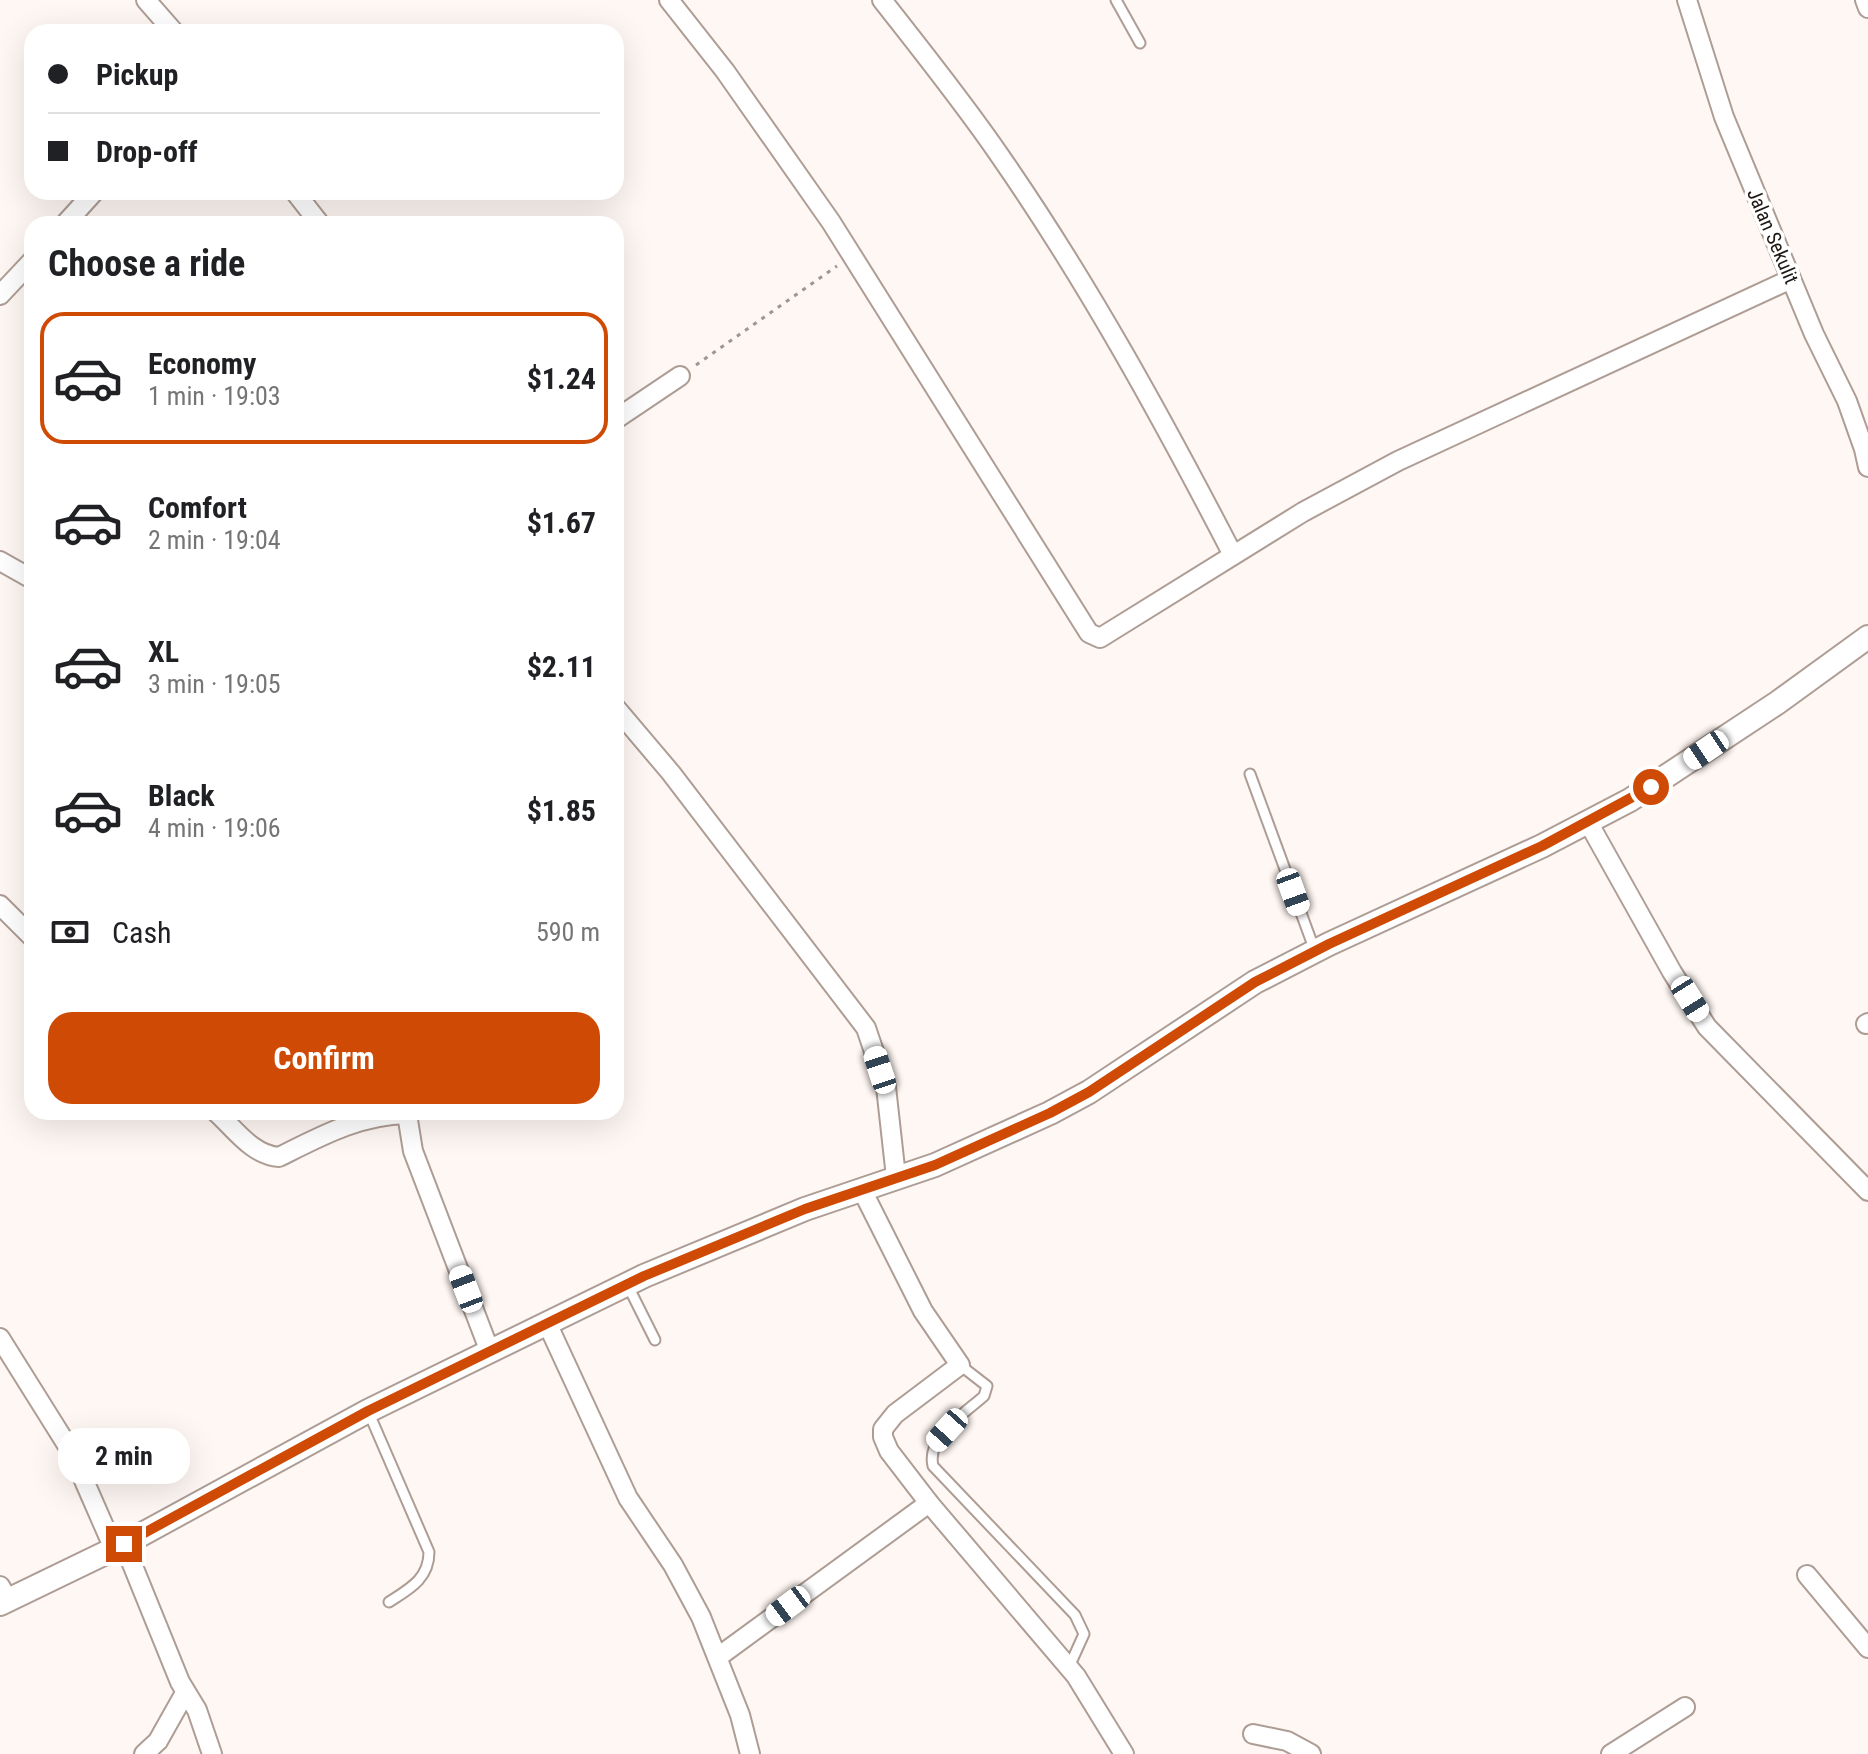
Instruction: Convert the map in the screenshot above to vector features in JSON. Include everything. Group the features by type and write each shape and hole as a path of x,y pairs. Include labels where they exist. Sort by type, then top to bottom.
{"street":[{"path":"146,0 167,24"},
{"path":"669,0 725,71 831,222 1089,633 1100,638 1312,506 1420,450 1791,279"},
{"path":"882,0 998,153 1106,321 1164,420 1233,555"},
{"name":"Jalan Sekulit","path":"1687,0 1724,117 1791,279 1852,414 1868,467"},
{"path":"1865,0 1868,8"},
{"path":"72,216 87,200"},
{"path":"301,200 314,216"},
{"path":"0,295 24,270"},
{"path":"624,414 680,376"},
{"path":"0,561 24,574"},
{"path":"3,1596 119,1547 368,1411 627,1284 778,1220 968,1151 1050,1113 1089,1092 1232,995 1315,951 1588,822 1671,774 1868,637"},
{"path":"624,717 671,773 866,1028 886,1087 896,1177"},
{"path":"1588,822 1672,972 1707,1027 1868,1191"},
{"path":"0,905 24,929"},
{"path":"224,1120 255,1150 279,1157 351,1122 361,1120"},
{"path":"401,1120 490,1352"},
{"path":"862,1190 923,1311 960,1365 895,1414 883,1429 889,1451 929,1503 1069,1667 1093,1700 1124,1754"},
{"path":"547,1323 628,1498 673,1565 701,1617 740,1715 750,1754"},
{"path":"0,1338 72,1453 119,1547 185,1693 197,1710 212,1754"},
{"path":"718,1657 929,1503"},
{"path":"1807,1575 1868,1648"},
{"path":"144,1754 158,1741 185,1693"},
{"path":"1611,1754 1685,1707"},
{"path":"1253,1734 1287,1741 1311,1754"}],"lane":[{"path":"1116,0 1140,43"},
{"path":"1250,774 1315,951"},
{"path":"627,1284 655,1340"},
{"path":"960,1365 987,1386 984,1396 935,1443 931,1455 933,1466 1075,1615 1084,1634 1069,1667"},
{"path":"368,1411 429,1552 429,1564 424,1575 415,1585 389,1602"}],"path":[{"path":"680,376 851,257"}],"route":[{"path":"124,1544 368,1411 644,1276 805,1209 935,1165 1010,1133 1089,1092 1255,982 1329,944 1542,846 1651,787"}]}
